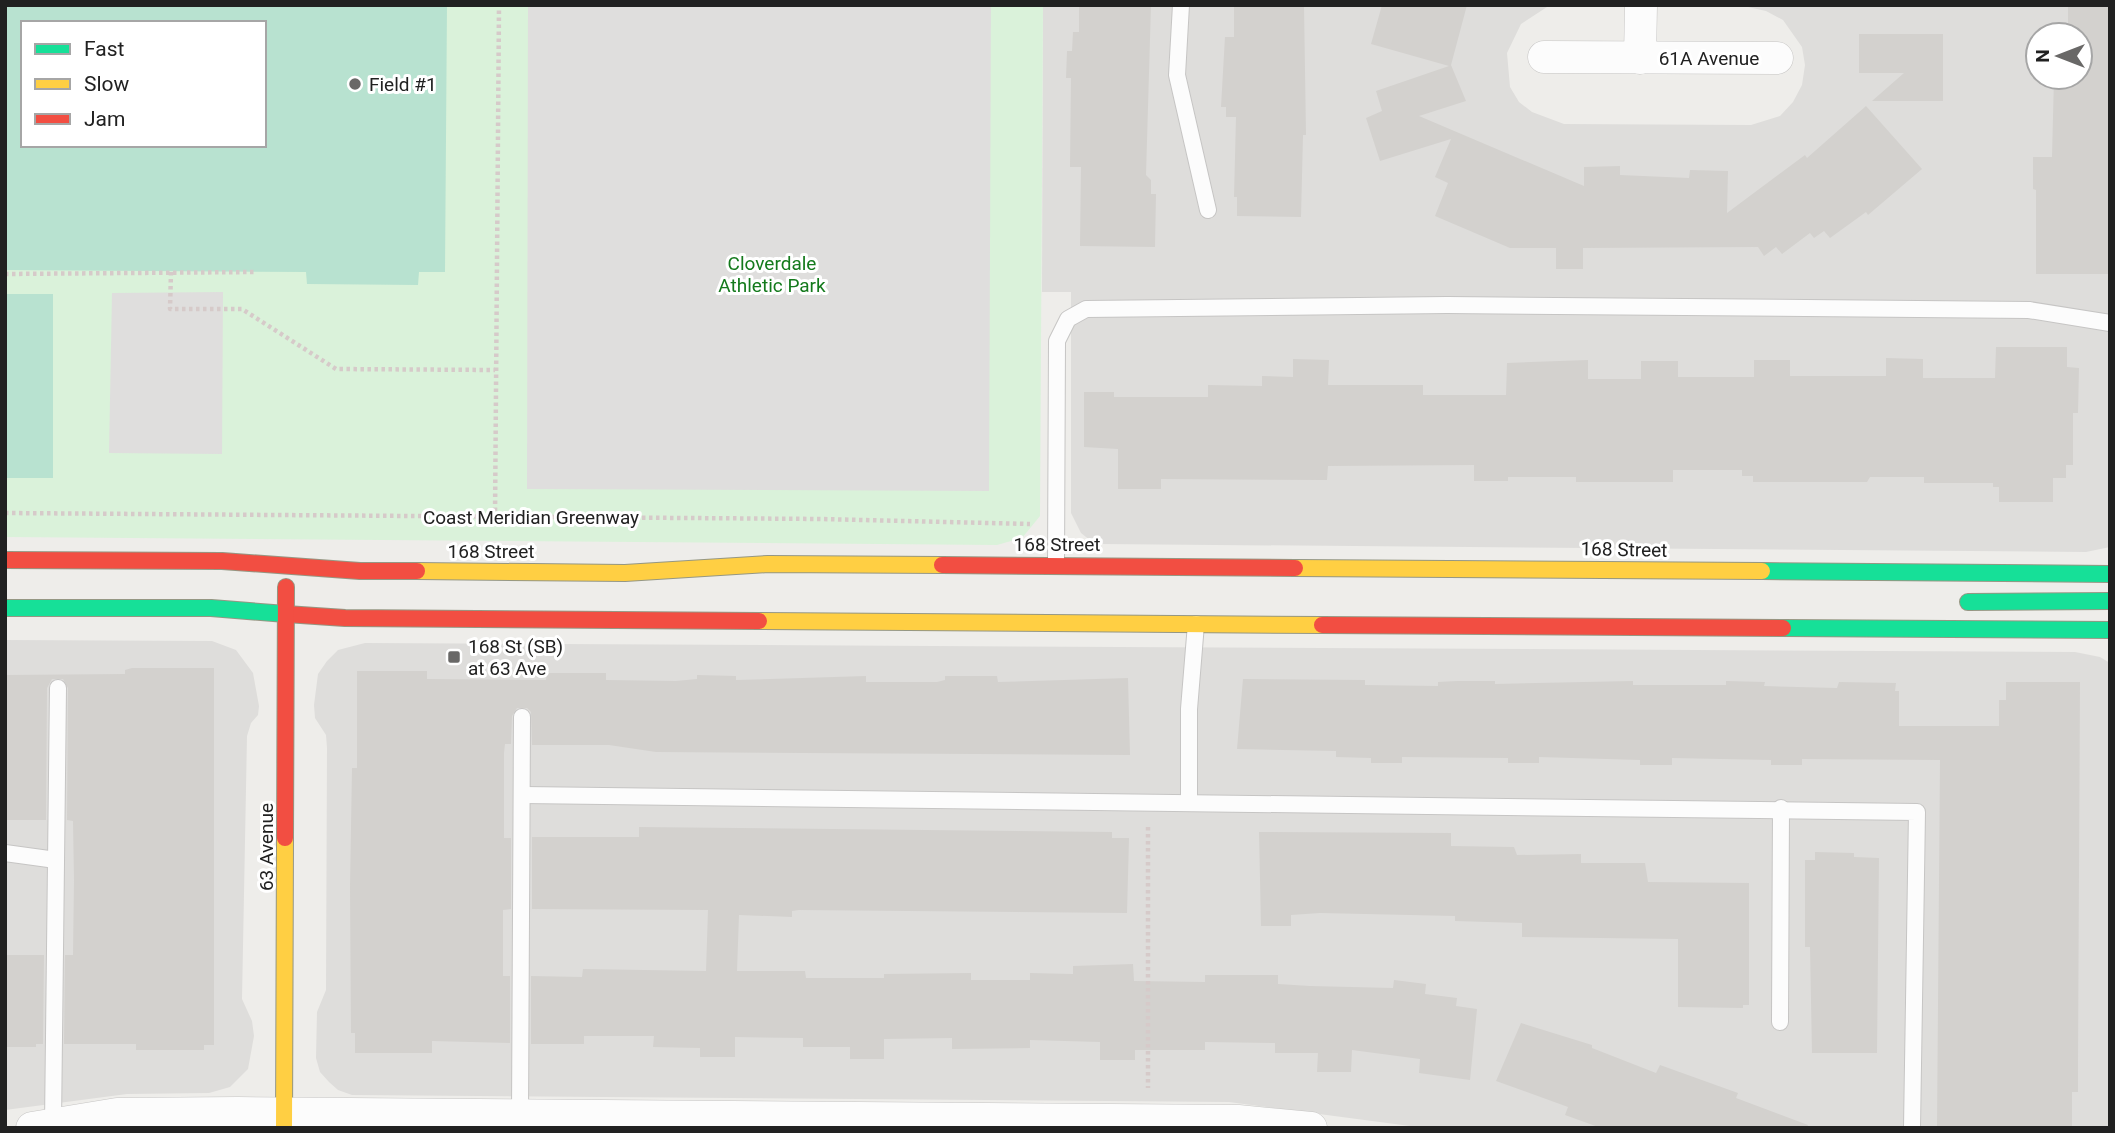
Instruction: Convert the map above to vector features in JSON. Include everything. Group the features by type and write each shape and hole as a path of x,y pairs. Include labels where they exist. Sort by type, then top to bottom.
{"main road":[{"name":"168 Street","path":"5,560 222,561 360,571 625,573 768,564 2110,574"},
{"name":"63 Avenue","path":"284,1121 286,566"},
{"path":"1958,602 2110,601"},
{"path":"5,608 211,608 373,619 1752,625 2110,630"},
{"path":"1752,625 1797,612"}],"street":[{"name":"61A Avenue","path":"1640,58 1641,5"},
{"name":"61A Avenue","path":"1544,57 1777,58"},
{"path":"43,1126 117,1114 284,1121 520,1115 1238,1121 1311,1128"}],"lane":[{"path":"1181,5 1177,75 1208,210"},
{"path":"1056,565 1057,341 1068,319 1086,309 1460,305 2029,310 2110,323"},
{"path":"1189,803 1189,709 1196,624"},
{"path":"43,1126 56,860 58,688"},
{"path":"520,1115 522,717"},
{"path":"523,795 1917,811 1912,1128"},
{"path":"1780,1022 1781,808"},
{"path":"5,853 56,860"}],"path":[{"path":"495,518 499,5"},
{"path":"171,272 170,309 242,309 336,369 495,370"},
{"path":"5,274 257,272"},
{"name":"Coast Meridian Greenway","path":"5,513 836,519 1056,526"},
{"path":"1148,826 1148,1097"}],"shaded area":[{"path":"528,5 991,5 989,491 527,489"},
{"path":"1043,5 1558,5 1547,7 1521,24 1507,53 1510,87 1519,102 1532,112 1564,124 1751,125 1780,116 1793,102 1802,85 1805,65 1802,47 1783,20 1766,11 1748,7 1688,5 2110,5 2110,547 2086,552 1101,544 1091,541 1081,533 1071,513 1071,292 1042,292"},
{"path":"223,292 222,454 109,453 112,293"},
{"path":"5,640 212,641 236,650 253,673 259,706 258,715 251,723 247,736 242,999 252,1021 254,1036 248,1069 230,1087 209,1093 127,1094 5,1110"},
{"path":"365,643 2075,652 2100,657 2110,663 2110,1128 1425,1128 1229,1102 352,1095 338,1090 329,1082 320,1072 316,1058 317,1012 326,990 327,748 326,735 315,718 314,705 318,674 327,661 338,650"}],"green space":[{"name":"Cloverdale Athletic Park","path":"5,5 1043,5 1040,516 1022,538 997,545 5,537"},
{"name":"Field #1","path":"5,5 447,5 445,272 419,272 418,285 307,284 306,272 5,270"},
{"path":"5,294 53,294 53,478 5,478"}],"building":[{"path":"1079,5 1151,5 1146,175 1151,180 1151,194 1156,194 1155,247 1080,246 1081,167 1070,167 1071,78 1066,78 1067,51 1072,51 1073,32 1079,32"},
{"path":"1234,5 1304,6 1306,135 1303,135 1301,217 1237,216 1237,197 1234,197 1236,117 1226,117 1226,107 1221,107 1225,37 1234,37"},
{"path":"1382,5 1467,5 1451,65 1466,101 1419,116 1584,186 1584,167 1620,166 1620,175 1689,178 1690,170 1728,171 1727,213 1805,155 1807,158 1866,106 1922,169 1868,215 1866,212 1830,238 1824,231 1814,238 1810,233 1782,254 1776,247 1764,256 1758,247 1583,248 1583,269 1556,269 1556,248 1510,248 1435,216 1448,183 1435,177 1451,139 1380,161 1366,118 1382,111 1376,91 1449,66 1371,44"},
{"path":"2068,5 2110,5 2108,274 2036,274 2036,190 2033,189 2033,157 2052,157 2054,91 2094,91 2094,21 2068,21"},
{"path":"1859,34 1943,34 1943,101 1872,101 1904,73 1859,73"},
{"path":"1996,347 2067,347 2067,367 2079,368 2078,413 2073,413 2073,465 2066,465 2066,478 2053,478 2053,502 1999,502 1999,487 1993,487 1993,483 1924,483 1924,477 1870,477 1867,482 1753,482 1753,476 1742,476 1742,470 1673,470 1673,482 1576,482 1576,477 1508,477 1508,481 1474,481 1474,465 1328,466 1327,480 1161,479 1161,489 1118,489 1118,449 1084,447 1084,392 1114,392 1114,397 1208,397 1208,385 1262,386 1262,376 1293,377 1293,359 1329,360 1328,385 1423,385 1423,395 1506,395 1507,363 1588,360 1588,379 1641,379 1641,361 1678,361 1678,377 1754,377 1754,360 1790,360 1790,376 1886,376 1886,358 1923,359 1923,378 1995,378"},
{"path":"214,668 214,1045 204,1045 204,1050 136,1050 136,1044 64,1044 65,955 73,955 74,880 73,821 67,820 68,688 63,679 52,679 47,688 46,820 5,820 5,675 125,674 125,670"},
{"path":"357,671 427,671 427,679 546,680 547,673 606,673 606,680 676,681 697,679 697,675 736,676 736,680 866,676 866,682 937,682 945,680 945,676 997,676 998,682 1128,678 1130,755 656,752 609,745 532,745 531,712 527,708 517,708 512,716 511,744 505,744 504,753 504,838 511,838 511,909 503,910 503,976 510,976 510,1043 432,1041 432,1053 355,1053 355,1033 351,1033 350,887 352,768 357,768"},
{"path":"1243,679 1365,680 1365,685 1438,686 1438,682 1457,681 1495,681 1495,684 1633,681 1633,685 1726,685 1726,681 1765,682 1764,686 1837,688 1839,682 1896,683 1895,691 1899,691 1899,726 1999,726 1999,700 2006,700 2006,682 2080,682 2078,1092 2072,1092 2072,1128 1937,1128 1940,760 1802,759 1802,765 1771,765 1771,760 1672,758 1672,765 1640,765 1640,760 1539,757 1539,763 1508,763 1508,758 1402,757 1402,763 1371,763 1371,758 1336,757 1336,751 1237,749"},
{"path":"639,827 1112,832 1112,838 1129,838 1127,913 799,910 792,911 792,917 739,915 737,971 805,971 806,978 884,978 884,974 971,973 971,980 1030,980 1030,973 1073,974 1073,966 1133,964 1134,981 1205,982 1205,975 1278,975 1278,984 1310,986 1393,988 1394,980 1426,984 1425,994 1457,998 1456,1006 1477,1009 1470,1080 1419,1073 1420,1059 1352,1050 1351,1072 1317,1072 1318,1053 1275,1053 1275,1043 1205,1042 1205,1050 1135,1050 1135,1060 1100,1060 1100,1042 1030,1040 1030,1048 952,1049 952,1038 884,1039 884,1059 850,1059 850,1047 803,1047 803,1038 735,1037 735,1057 700,1057 700,1048 653,1047 654,1036 584,1036 584,1044 531,1044 531,976 582,977 583,969 706,971 708,910 532,909 532,837 639,837"},
{"path":"1259,832 1451,833 1451,846 1514,847 1517,855 1581,854 1581,863 1645,863 1648,882 1749,883 1749,1005 1743,1005 1743,1008 1678,1007 1678,939 1522,937 1522,923 1455,921 1455,916 1320,913 1291,915 1291,926 1261,926"},
{"path":"1815,852 1854,853 1854,857 1879,858 1877,1053 1812,1053 1810,947 1805,947 1805,860 1815,860"},
{"path":"5,955 44,955 43,1044 36,1044 36,1047 5,1047"},
{"path":"1521,1023 1592,1045 1592,1048 1656,1073 1660,1065 1738,1093 1736,1098 1808,1125 1807,1128 1601,1128 1565,1115 1568,1107 1496,1081"}],"traffic: fast":[{"path":"1762,571 2110,574"},
{"path":"1968,602 2110,601"},
{"path":"5,608 211,608 286,614"},
{"path":"1783,628 2110,630"}],"traffic: slow":[{"path":"417,571 625,573 768,564 942,565"},
{"path":"1295,568 1762,571"},
{"path":"759,621 1322,625"},
{"path":"284,1128 285,838"}],"traffic: jam":[{"path":"5,560 222,561 360,571 417,571"},
{"path":"942,565 1295,568"},
{"path":"285,838 286,587"},
{"path":"286,614 345,618 759,621"},
{"path":"1322,625 1783,628"}],"place":[{"name":"Field #1","path":"355,84"},
{"name":"168 St (SB) at 63 Ave","path":"454,657"}]}
